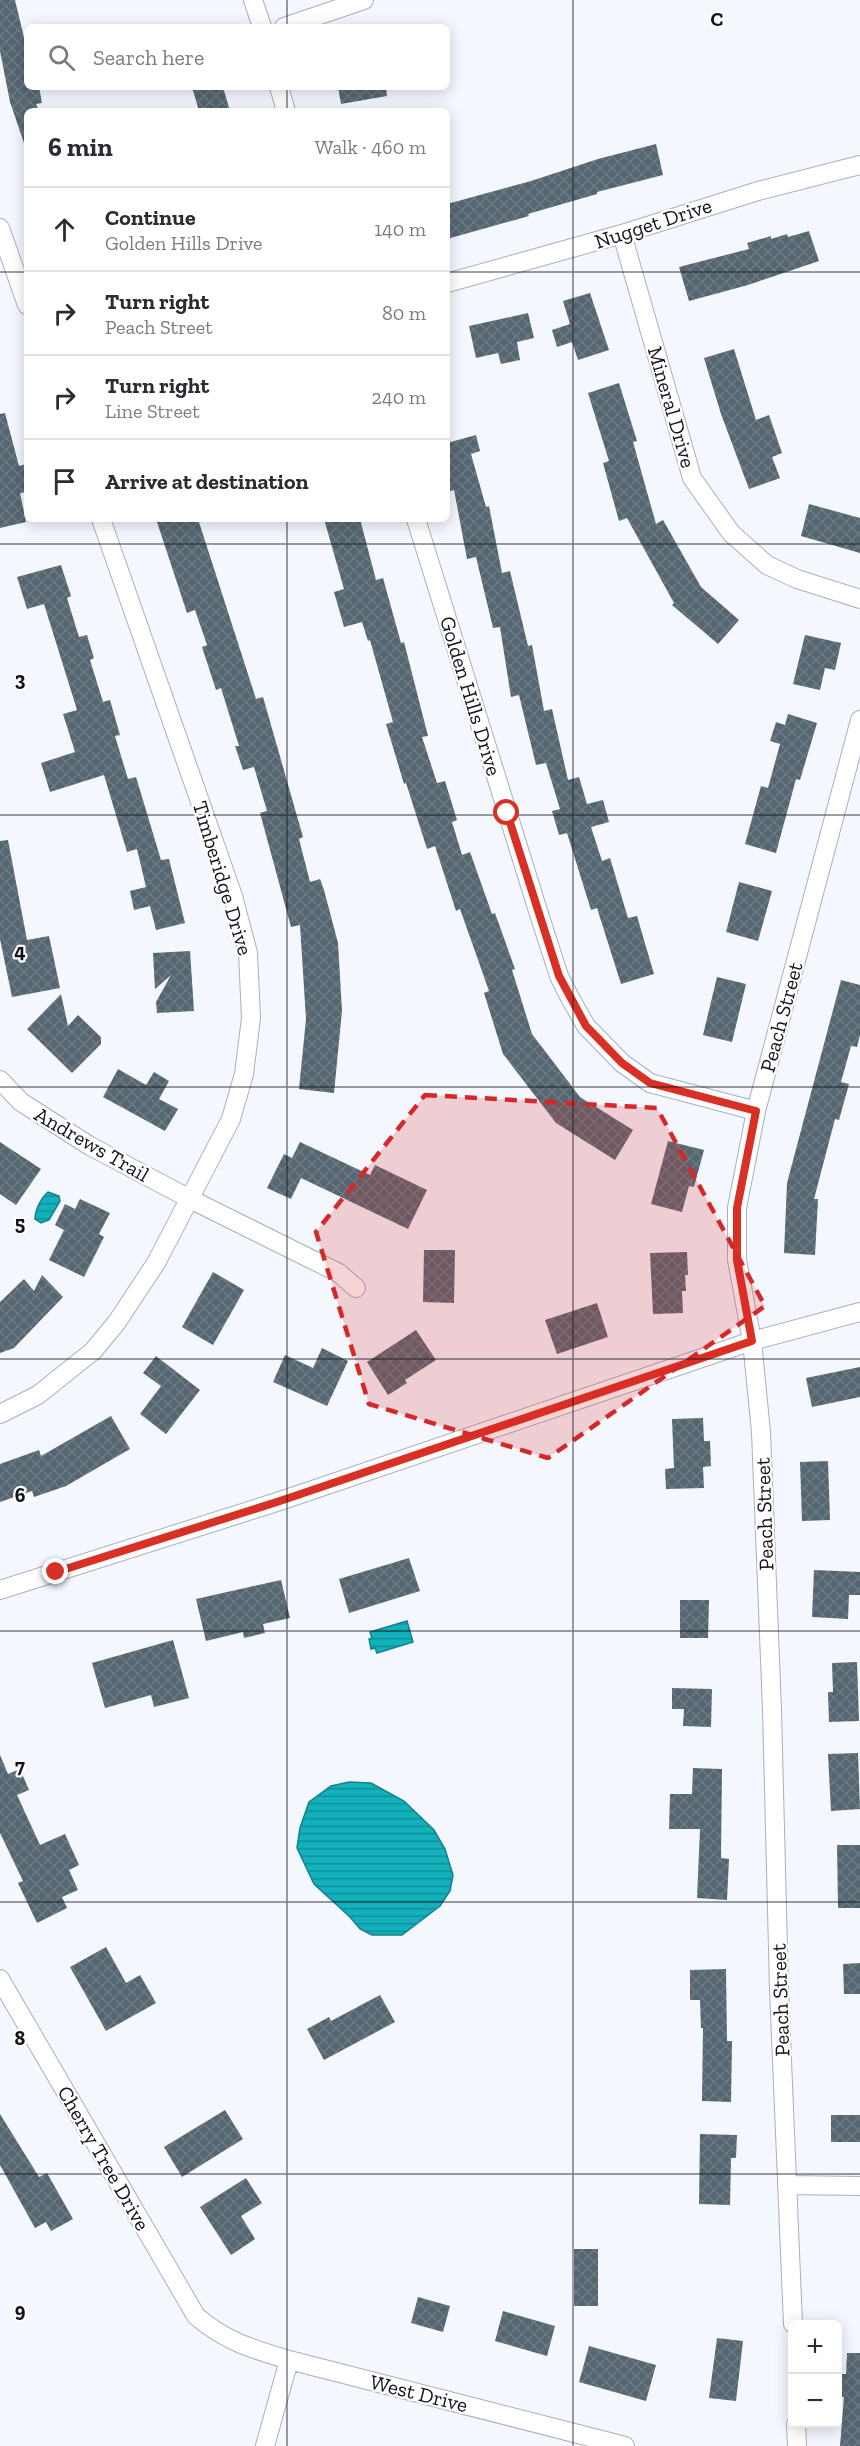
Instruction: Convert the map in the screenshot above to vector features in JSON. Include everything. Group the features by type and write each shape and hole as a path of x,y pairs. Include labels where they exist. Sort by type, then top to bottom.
{"street":[{"path":"253,0 261,24"},
{"path":"293,24 364,0"},
{"path":"280,90 285,108"},
{"name":"Nugget Drive","path":"450,282 622,234 758,191 860,165"},
{"path":"0,228 24,296"},
{"name":"Mineral Drive","path":"622,234 692,478 731,533 767,565 797,579 860,599"},
{"name":"Timberidge Drive","path":"0,1414 38,1395 93,1351 117,1322 156,1263 231,1119 244,1074 251,1018 248,953 233,896 102,522"},
{"name":"Golden Hills Drive","path":"417,522 559,976 586,1026 622,1063 650,1083 756,1111"},
{"name":"Peach Street","path":"793,2320 779,1989 762,1432 752,1341 737,1260 737,1208 756,1111 860,720"},
{"name":"Andrews Trail","path":"0,1080 21,1102 73,1135 190,1199 339,1273 356,1288"},
{"path":"0,1590 270,1505 752,1341 860,1312"},
{"name":"Cherry Tree Drive","path":"0,1979 196,2316 215,2332"},
{"path":"787,2185 837,2188 860,2186"},
{"name":"West Drive","path":"215,2332 238,2344 289,2360 625,2446"},
{"path":"265,2446 289,2360"},
{"path":"796,2428 797,2446"}],"highlighted area":[{"path":"425,1095 657,1108 765,1306 548,1458 369,1404 316,1232"}],"water":[{"path":"48,1192 59,1196 60,1201 49,1220 41,1223 35,1219 36,1212"},
{"path":"407,1621 413,1642 377,1653 375,1648 371,1649 370,1632"},
{"path":"349,1782 371,1783 404,1801 434,1830 445,1849 453,1875 450,1891 440,1906 402,1935 372,1935 360,1929 314,1884 297,1848 300,1828 309,1802 331,1786"}],"building":[{"path":"0,0 15,0 24,38 24,90 40,90 42,103 36,104 38,108 24,108 24,143 10,102 0,51"},
{"path":"193,90 224,90 229,108 198,108"},
{"path":"339,90 386,90 387,96 341,104"},
{"path":"656,144 663,175 597,192 597,194 528,214 529,216 450,238 450,203 531,181 598,159"},
{"path":"809,231 819,261 748,285 689,301 679,267 749,249 747,243 771,236 771,239 787,234 788,237"},
{"path":"590,293 609,350 578,360 572,342 557,347 552,330 570,324 563,301"},
{"path":"528,313 534,338 517,342 520,360 501,364 498,353 476,358 469,326"},
{"path":"734,349 756,420 769,415 782,453 772,457 780,478 749,489 721,414 704,358"},
{"path":"619,383 637,441 633,442 656,524 663,520 701,587 739,620 718,644 672,605 674,603 627,518 619,521 603,463 609,461 588,393"},
{"path":"5,413 19,466 24,465 24,492 20,493 24,522 26,522 0,528 0,414"},
{"path":"476,435 480,451 471,454 486,507 489,506 502,573 510,571 528,646 532,645 544,711 552,709 568,780 579,777 587,804 603,800 609,822 591,827 602,861 610,858 628,918 637,916 654,974 621,984 597,908 591,910 567,833 559,835 552,811 560,809 546,763 536,765 519,695 511,697 500,627 493,628 476,557 467,559 454,490 450,491 450,442"},
{"path":"809,504 860,518 860,553 801,536"},
{"path":"157,522 199,522 256,699 263,697 303,837 299,839 310,882 320,879 324,890 338,943 342,1011 334,1093 299,1089 306,1019 300,925 291,927 260,813 267,811 254,767 243,770 235,746 239,746 221,688 216,690 202,647 207,645 195,610 187,613"},
{"path":"325,522 361,522 376,580 383,578 401,643 404,642 428,736 422,737 437,783 445,781 457,820 452,822 462,855 470,852 492,914 495,913 515,969 512,970 532,1034 580,1097 633,1130 615,1160 556,1123 503,1054 484,993 489,991 460,909 456,911 435,846 427,849 406,783 404,784 386,724 393,722 370,640 368,641 362,622 344,627 334,592 344,589"},
{"path":"61,565 71,596 67,598 79,637 87,635 94,658 90,660 103,702 110,700 120,735 115,736 128,779 136,777 161,860 169,859 185,923 156,930 150,906 134,910 130,891 146,887 137,849 127,852 104,775 50,792 41,763 75,752 63,714 77,710 44,604 27,609 17,577"},
{"path":"805,635 841,643 835,670 825,668 820,690 793,684"},
{"path":"788,714 817,723 800,780 796,779 776,853 745,844 761,786 768,788 780,744 770,741 776,722 785,725"},
{"path":"8,840 27,940 49,936 60,988 12,997 0,939 0,841"},
{"path":"739,882 772,891 758,941 726,932"},
{"path":"190,951 194,1011 157,1013 156,1002 171,975 155,989 153,953"},
{"path":"717,977 746,984 732,1042 703,1035"},
{"path":"841,980 860,985 860,1035 857,1047 851,1046 841,1082 849,1084 839,1120 835,1119 814,1199 818,1199 815,1255 784,1253 787,1183"},
{"path":"61,994 68,1026 78,1015 101,1037 101,1044 72,1073 27,1029"},
{"path":"118,1069 146,1085 154,1072 169,1081 159,1099 178,1109 165,1131 103,1097"},
{"path":"668,1141 704,1150 694,1187 689,1186 682,1212 651,1204"},
{"path":"0,1142 41,1169 16,1205 0,1194"},
{"path":"300,1142 370,1175 375,1165 427,1190 408,1229 301,1178 291,1199 267,1188 284,1154 292,1158"},
{"path":"80,1199 110,1213 99,1234 104,1237 84,1277 49,1260 64,1230 55,1225 65,1204 75,1209"},
{"path":"424,1250 455,1250 454,1303 423,1302"},
{"path":"687,1252 688,1275 685,1275 686,1291 682,1291 683,1313 653,1314 650,1253"},
{"path":"213,1272 244,1290 213,1345 182,1327"},
{"path":"42,1275 63,1297 14,1348 0,1353 0,1302 24,1279 34,1291"},
{"path":"597,1303 608,1337 557,1354 545,1320"},
{"path":"416,1330 436,1360 405,1380 407,1383 388,1395 367,1362"},
{"path":"322,1348 348,1361 327,1406 273,1382 285,1355 313,1368"},
{"path":"156,1356 200,1390 166,1434 140,1414 161,1386 143,1373"},
{"path":"860,1367 860,1397 812,1407 806,1378"},
{"path":"111,1416 130,1449 66,1486 34,1497 32,1491 0,1502 0,1464 39,1450 41,1456"},
{"path":"703,1418 704,1441 710,1441 711,1466 703,1467 704,1488 666,1489 665,1469 674,1468 672,1419"},
{"path":"828,1461 830,1520 802,1521 800,1462"},
{"path":"409,1558 420,1591 349,1613 339,1579"},
{"path":"814,1570 860,1572 860,1595 849,1595 848,1619 812,1617"},
{"path":"281,1580 290,1618 263,1624 265,1633 244,1638 243,1632 206,1641 196,1599"},
{"path":"680,1600 709,1600 708,1638 680,1638"},
{"path":"173,1640 189,1698 154,1707 151,1695 105,1708 92,1663"},
{"path":"857,1662 859,1721 829,1722 828,1692 833,1692 832,1663"},
{"path":"672,1688 712,1689 711,1727 683,1726 684,1709 672,1709"},
{"path":"858,1753 860,1809 831,1811 828,1754"},
{"path":"0,1755 8,1774 20,1769 29,1790 17,1795 40,1845 65,1834 79,1865 69,1870 78,1890 62,1897 67,1908 37,1923 18,1883 23,1881 0,1833"},
{"path":"693,1768 722,1769 721,1858 729,1859 727,1900 697,1898 700,1829 669,1829 670,1794 692,1794"},
{"path":"837,1845 860,1845 860,1908 838,1908"},
{"path":"106,1947 126,1983 140,1975 156,2003 106,2031 70,1967"},
{"path":"860,1963 860,1994 844,1994 843,1964"},
{"path":"726,1969 727,2041 732,2041 731,2102 702,2101 703,2028 701,2028 700,2000 690,2000 690,1970"},
{"path":"380,1995 395,2022 324,2060 307,2029 329,2017 331,2021"},
{"path":"225,2110 243,2139 182,2177 164,2147"},
{"path":"0,2114 39,2177 47,2173 73,2219 51,2231 46,2222 35,2228 0,2165"},
{"path":"831,2115 860,2115 860,2142 831,2142"},
{"path":"700,2134 737,2135 736,2158 731,2158 730,2205 699,2204"},
{"path":"246,2178 262,2203 241,2216 255,2239 231,2255 200,2207"},
{"path":"574,2249 598,2249 598,2306 574,2306"},
{"path":"418,2297 450,2306 443,2332 411,2323"},
{"path":"503,2311 555,2326 547,2356 495,2341"},
{"path":"717,2338 743,2341 736,2401 709,2398"},
{"path":"589,2346 656,2365 646,2401 579,2382"},
{"path":"847,2353 860,2353 860,2446 840,2446 844,2397 842,2397 842,2374 846,2374"}],"route":[{"path":"56,1572 280,1501 752,1341 737,1260 737,1208 756,1111 650,1083 622,1063 586,1026 559,976 507,813"}]}
